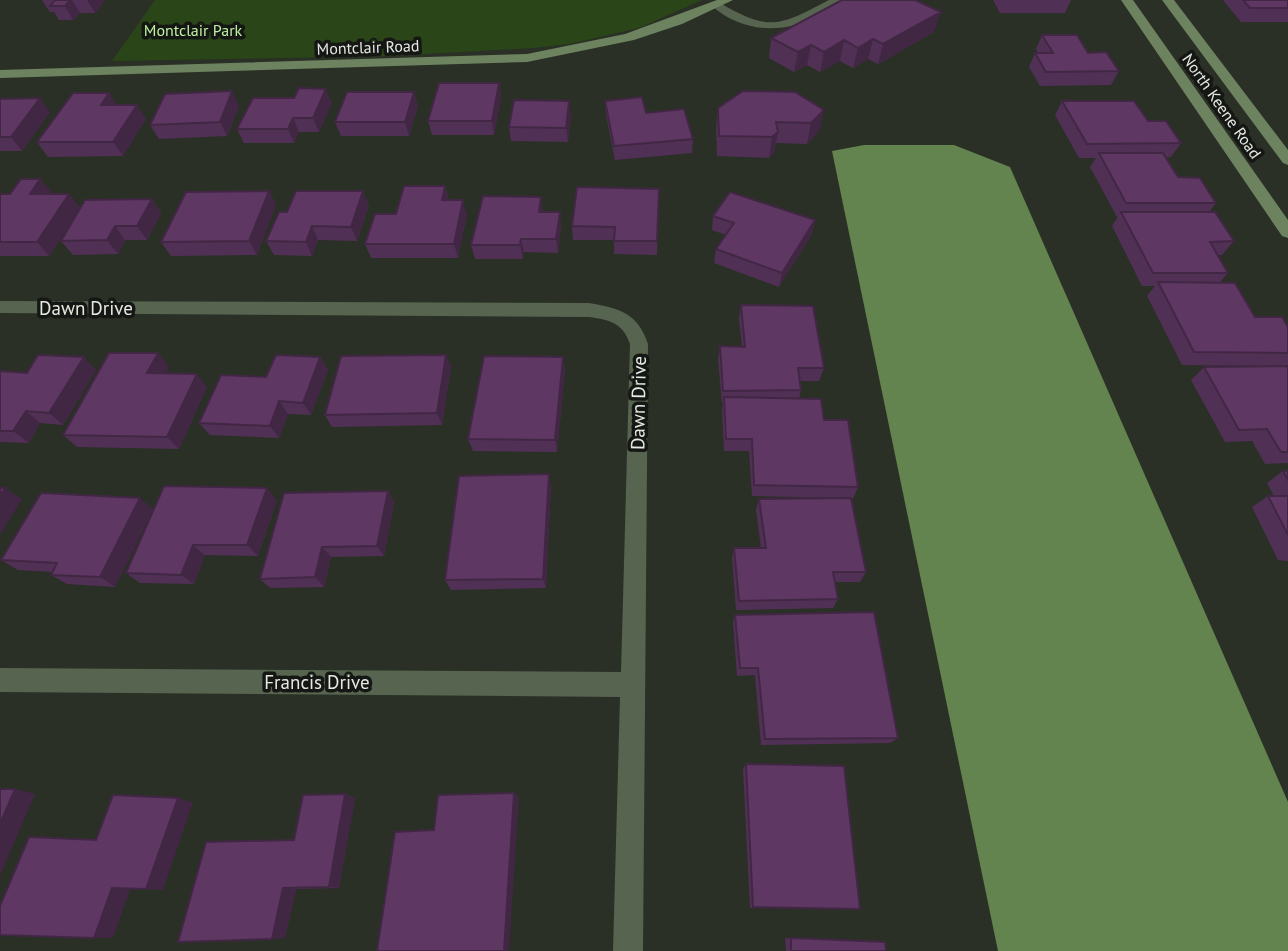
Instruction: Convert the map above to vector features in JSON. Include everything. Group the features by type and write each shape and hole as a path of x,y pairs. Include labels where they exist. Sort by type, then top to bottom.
{"street":[{"name":"North Keene Road","path":"1127,0 1288,232"},
{"name":"North Keene Road","path":"1168,0 1288,160"},
{"name":"Montclair Road","path":"0,74 527,58 582,50 633,38 722,2"},
{"name":"Dawn Drive","path":"0,307 589,310 625,318 636,328 639,344 628,951"},
{"name":"Francis Drive","path":"0,680 633,685"}],"lane":[{"path":"722,2 753,26 775,28 794,23 838,0"}],"green space":[{"name":"Montclair Park","path":"155,0 702,0 639,28 569,44 534,48 389,56 112,61"}],"shaded area":[{"path":"864,145 954,145 1010,167 1288,802 1288,951 998,951 832,151"}],"building":[{"path":"55,0 70,0 65,6 50,6"},
{"path":"842,0 915,0 941,12 883,44 873,39 858,48 844,40 824,52 811,45 798,52 771,38"},
{"path":"1243,0 1288,0 1288,8 1250,8"},
{"path":"1042,35 1077,35 1088,53 1106,52 1119,71 1046,72 1035,53 1053,53"},
{"path":"439,83 499,83 492,121 428,121"},
{"path":"299,88 326,89 313,118 293,118 288,129 237,129 253,98 294,98"},
{"path":"232,91 220,122 150,125 165,94"},
{"path":"743,91 795,92 824,110 811,123 776,122 778,132 772,137 719,136 718,108"},
{"path":"347,92 414,92 405,122 335,122"},
{"path":"73,93 109,93 101,105 137,105 113,142 37,142"},
{"path":"642,97 646,113 684,109 693,139 614,146 605,101"},
{"path":"40,98 11,137 0,137 0,99"},
{"path":"514,100 569,101 566,128 509,127"},
{"path":"1062,101 1134,101 1148,121 1166,121 1181,143 1087,144"},
{"path":"1099,153 1163,153 1178,177 1200,178 1216,203 1126,203"},
{"path":"21,179 40,179 30,194 69,194 37,242 0,242 0,194 10,194"},
{"path":"404,186 445,186 442,200 463,200 454,244 365,244 375,214 396,214"},
{"path":"577,187 659,189 657,241 614,241 615,227 572,226"},
{"path":"269,191 249,241 161,242 186,192"},
{"path":"296,191 363,191 351,227 312,226 306,242 266,241 279,212 287,212"},
{"path":"730,192 815,220 782,273 716,249 734,223 713,216"},
{"path":"483,196 541,197 539,212 560,212 556,239 521,239 520,245 471,245"},
{"path":"152,199 137,226 115,226 107,240 61,241 85,200"},
{"path":"1121,212 1215,212 1234,241 1210,242 1228,273 1153,273"},
{"path":"1158,282 1235,283 1255,317 1282,317 1288,327 1288,353 1194,352"},
{"path":"741,305 813,306 824,368 798,368 801,390 723,391 720,346 745,347"},
{"path":"109,353 158,353 147,373 197,374 167,437 63,435"},
{"path":"38,355 84,357 49,413 26,411 13,431 0,431 0,371 27,373"},
{"path":"276,355 320,357 303,403 279,401 270,426 199,423 221,375 266,377"},
{"path":"446,355 437,413 325,415 341,356"},
{"path":"484,356 563,357 555,440 468,439"},
{"path":"1288,366 1288,452 1281,452 1267,429 1239,430 1204,367"},
{"path":"724,397 821,399 824,420 848,420 858,487 754,485 752,439 726,439"},
{"path":"549,474 543,579 445,580 459,476"},
{"path":"164,486 267,488 247,545 193,545 181,575 126,573"},
{"path":"388,491 377,546 322,547 315,577 260,579 284,493"},
{"path":"41,493 140,498 100,577 51,575 57,563 1,560"},
{"path":"1268,496 1288,496 1288,535"},
{"path":"851,498 866,572 833,572 838,599 739,601 734,548 766,548 759,499"},
{"path":"874,612 898,738 765,739 758,668 740,668 735,615"},
{"path":"746,764 844,766 860,909 753,907"},
{"path":"0,789 15,789 0,824"},
{"path":"514,793 504,951 377,951 395,832 434,830 438,795"},
{"path":"345,794 329,887 283,888 272,939 178,942 206,842 294,840 303,795"},
{"path":"113,795 178,798 146,889 112,888 94,938 0,935 0,906 29,837 96,840"},
{"path":"791,938 885,942 886,951 791,951"}]}
